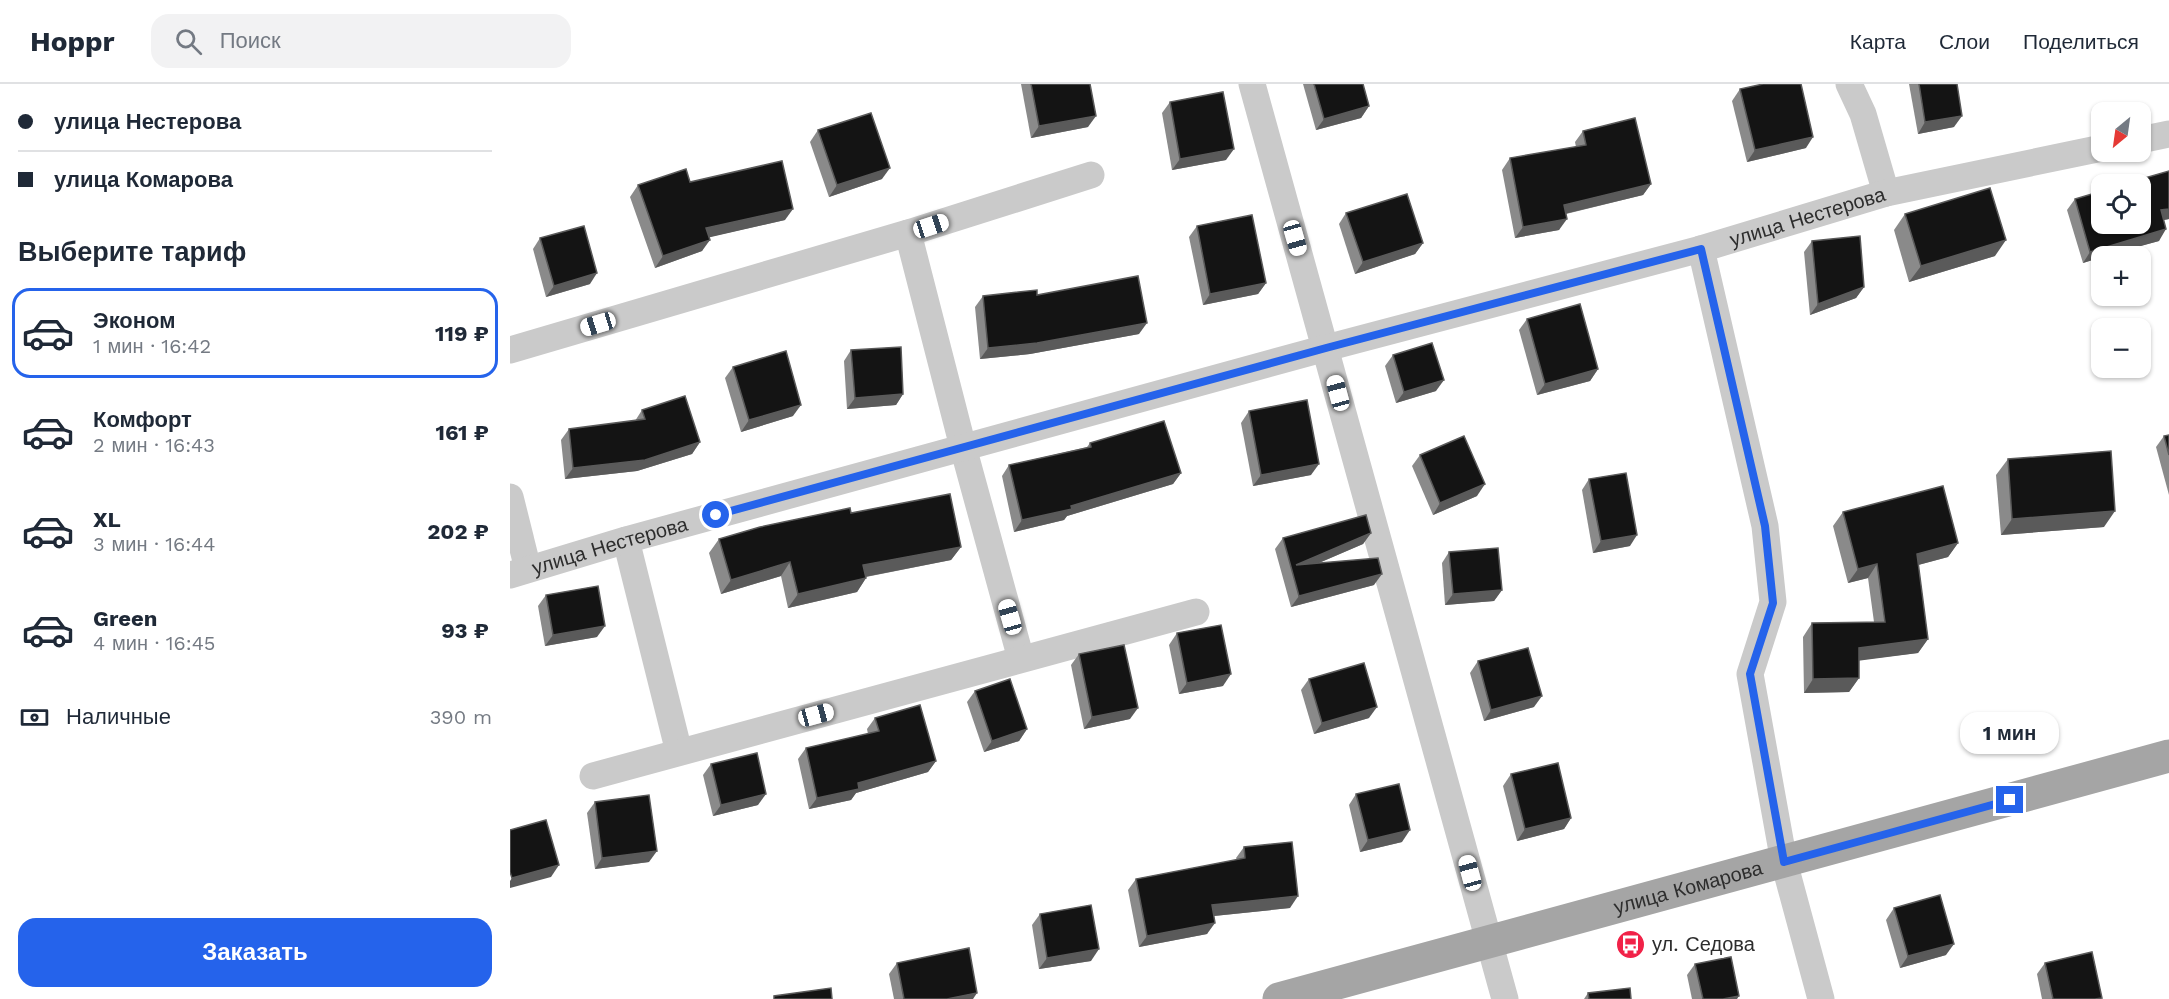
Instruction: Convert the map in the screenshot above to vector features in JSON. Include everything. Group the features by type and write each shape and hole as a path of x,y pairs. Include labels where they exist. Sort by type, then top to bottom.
{"main road":[{"name":"улица Комарова","path":"1279,999 2169,756"}],"street":[{"path":"1252,84 1505,999"},
{"path":"1849,84 1863,114 1886,194"},
{"path":"2151,138 2169,134"},
{"name":"улица Нестерова","path":"519,572 626,540 963,447 1701,249 1886,194 2091,150"},
{"path":"510,350 908,233 1090,175"},
{"path":"908,233 1021,659"},
{"path":"1701,249 1765,526 1773,603 1750,674 1784,862 1821,999"},
{"path":"510,497 519,572"},
{"path":"626,540 679,753"},
{"path":"593,776 1196,612"}],"building":[{"path":"1031,84 1090,84 1096,116 1039,126"},
{"path":"1314,84 1363,84 1369,106 1324,119"},
{"path":"1763,84 1801,84 1813,137 1755,150 1740,89"},
{"path":"1919,84 1957,84 1962,116 1925,122"},
{"path":"1223,92 1234,149 1180,159 1170,102"},
{"path":"871,113 890,168 837,185 818,130"},
{"path":"1635,118 1651,184 1564,205 1567,219 1523,227 1510,158 1586,145 1583,131"},
{"path":"782,161 793,209 706,228 710,240 663,256 638,185 686,169 690,182"},
{"path":"2169,171 2169,209 2161,210 2166,229 2151,234 2151,176"},
{"path":"1990,188 2006,240 1921,266 1905,214"},
{"path":"1407,194 1423,243 1363,262 1346,213"},
{"path":"2091,194 2091,234 2149,234 2110,246 2091,246 2090,252 2075,199"},
{"path":"1252,215 1266,283 1210,294 1197,226"},
{"path":"584,226 597,273 554,286 540,238"},
{"path":"1860,236 1864,287 1818,304 1812,241"},
{"path":"1138,276 1147,323 1037,343 988,348 983,296 1037,290 1037,295"},
{"path":"1580,304 1598,369 1545,384 1527,319"},
{"path":"1432,343 1444,380 1404,392 1393,355"},
{"path":"901,347 903,394 855,398 851,350"},
{"path":"786,351 801,405 749,420 733,367"},
{"path":"685,396 700,442 645,460 573,468 569,429 645,419 642,410"},
{"path":"1307,400 1319,464 1261,475 1249,411"},
{"path":"1164,421 1181,473 1071,506 1072,509 1022,520 1009,465 1091,447 1090,443"},
{"path":"2169,435 2169,455 2164,436"},
{"path":"1464,436 1485,484 1440,503 1420,455"},
{"path":"2111,451 2115,511 2012,519 2008,459"},
{"path":"1626,473 1637,535 1601,541 1589,479"},
{"path":"1943,486 1958,543 1917,554 1928,639 1859,648 1859,678 1813,679 1812,623 1885,622 1877,564 1858,569 1843,512"},
{"path":"950,494 961,547 863,565 866,578 798,594 790,562 731,580 719,539 760,527 850,508 851,513"},
{"path":"1366,515 1371,533 1296,565 1378,558 1382,574 1299,596 1283,538"},
{"path":"1498,548 1502,590 1453,594 1449,552"},
{"path":"598,586 605,626 553,635 546,595"},
{"path":"1221,625 1231,674 1187,683 1177,633"},
{"path":"1124,645 1138,708 1092,717 1079,654"},
{"path":"1528,648 1542,696 1491,710 1478,661"},
{"path":"1364,663 1377,707 1322,723 1309,679"},
{"path":"1010,679 1027,729 992,741 975,691"},
{"path":"920,705 936,761 858,783 859,789 817,798 806,748 879,731 875,718"},
{"path":"757,753 766,794 721,805 711,764"},
{"path":"1558,763 1571,818 1525,829 1511,774"},
{"path":"1399,784 1410,830 1368,840 1356,794"},
{"path":"649,795 657,851 602,858 595,802"},
{"path":"546,820 559,865 512,878 510,830"},
{"path":"1292,842 1298,896 1212,905 1215,923 1147,936 1136,879 1245,858 1244,847"},
{"path":"1940,895 1954,944 1908,956 1894,908"},
{"path":"1091,905 1099,949 1047,958 1040,914"},
{"path":"969,948 977,993 947,999 904,999 897,963"},
{"path":"2092,952 2102,998 2053,999 2045,963"},
{"path":"1731,957 1739,996 1703,999 1695,964"},
{"path":"831,988 832,999 774,999 774,996"},
{"path":"1630,988 1631,999 1589,999 1588,993"}],"place":[{"name":"ул. Седова","path":"1631,944"}],"route":[{"path":"716,515 1326,348 1701,249 1765,526 1773,603 1750,674 1784,862 2010,800"}]}
